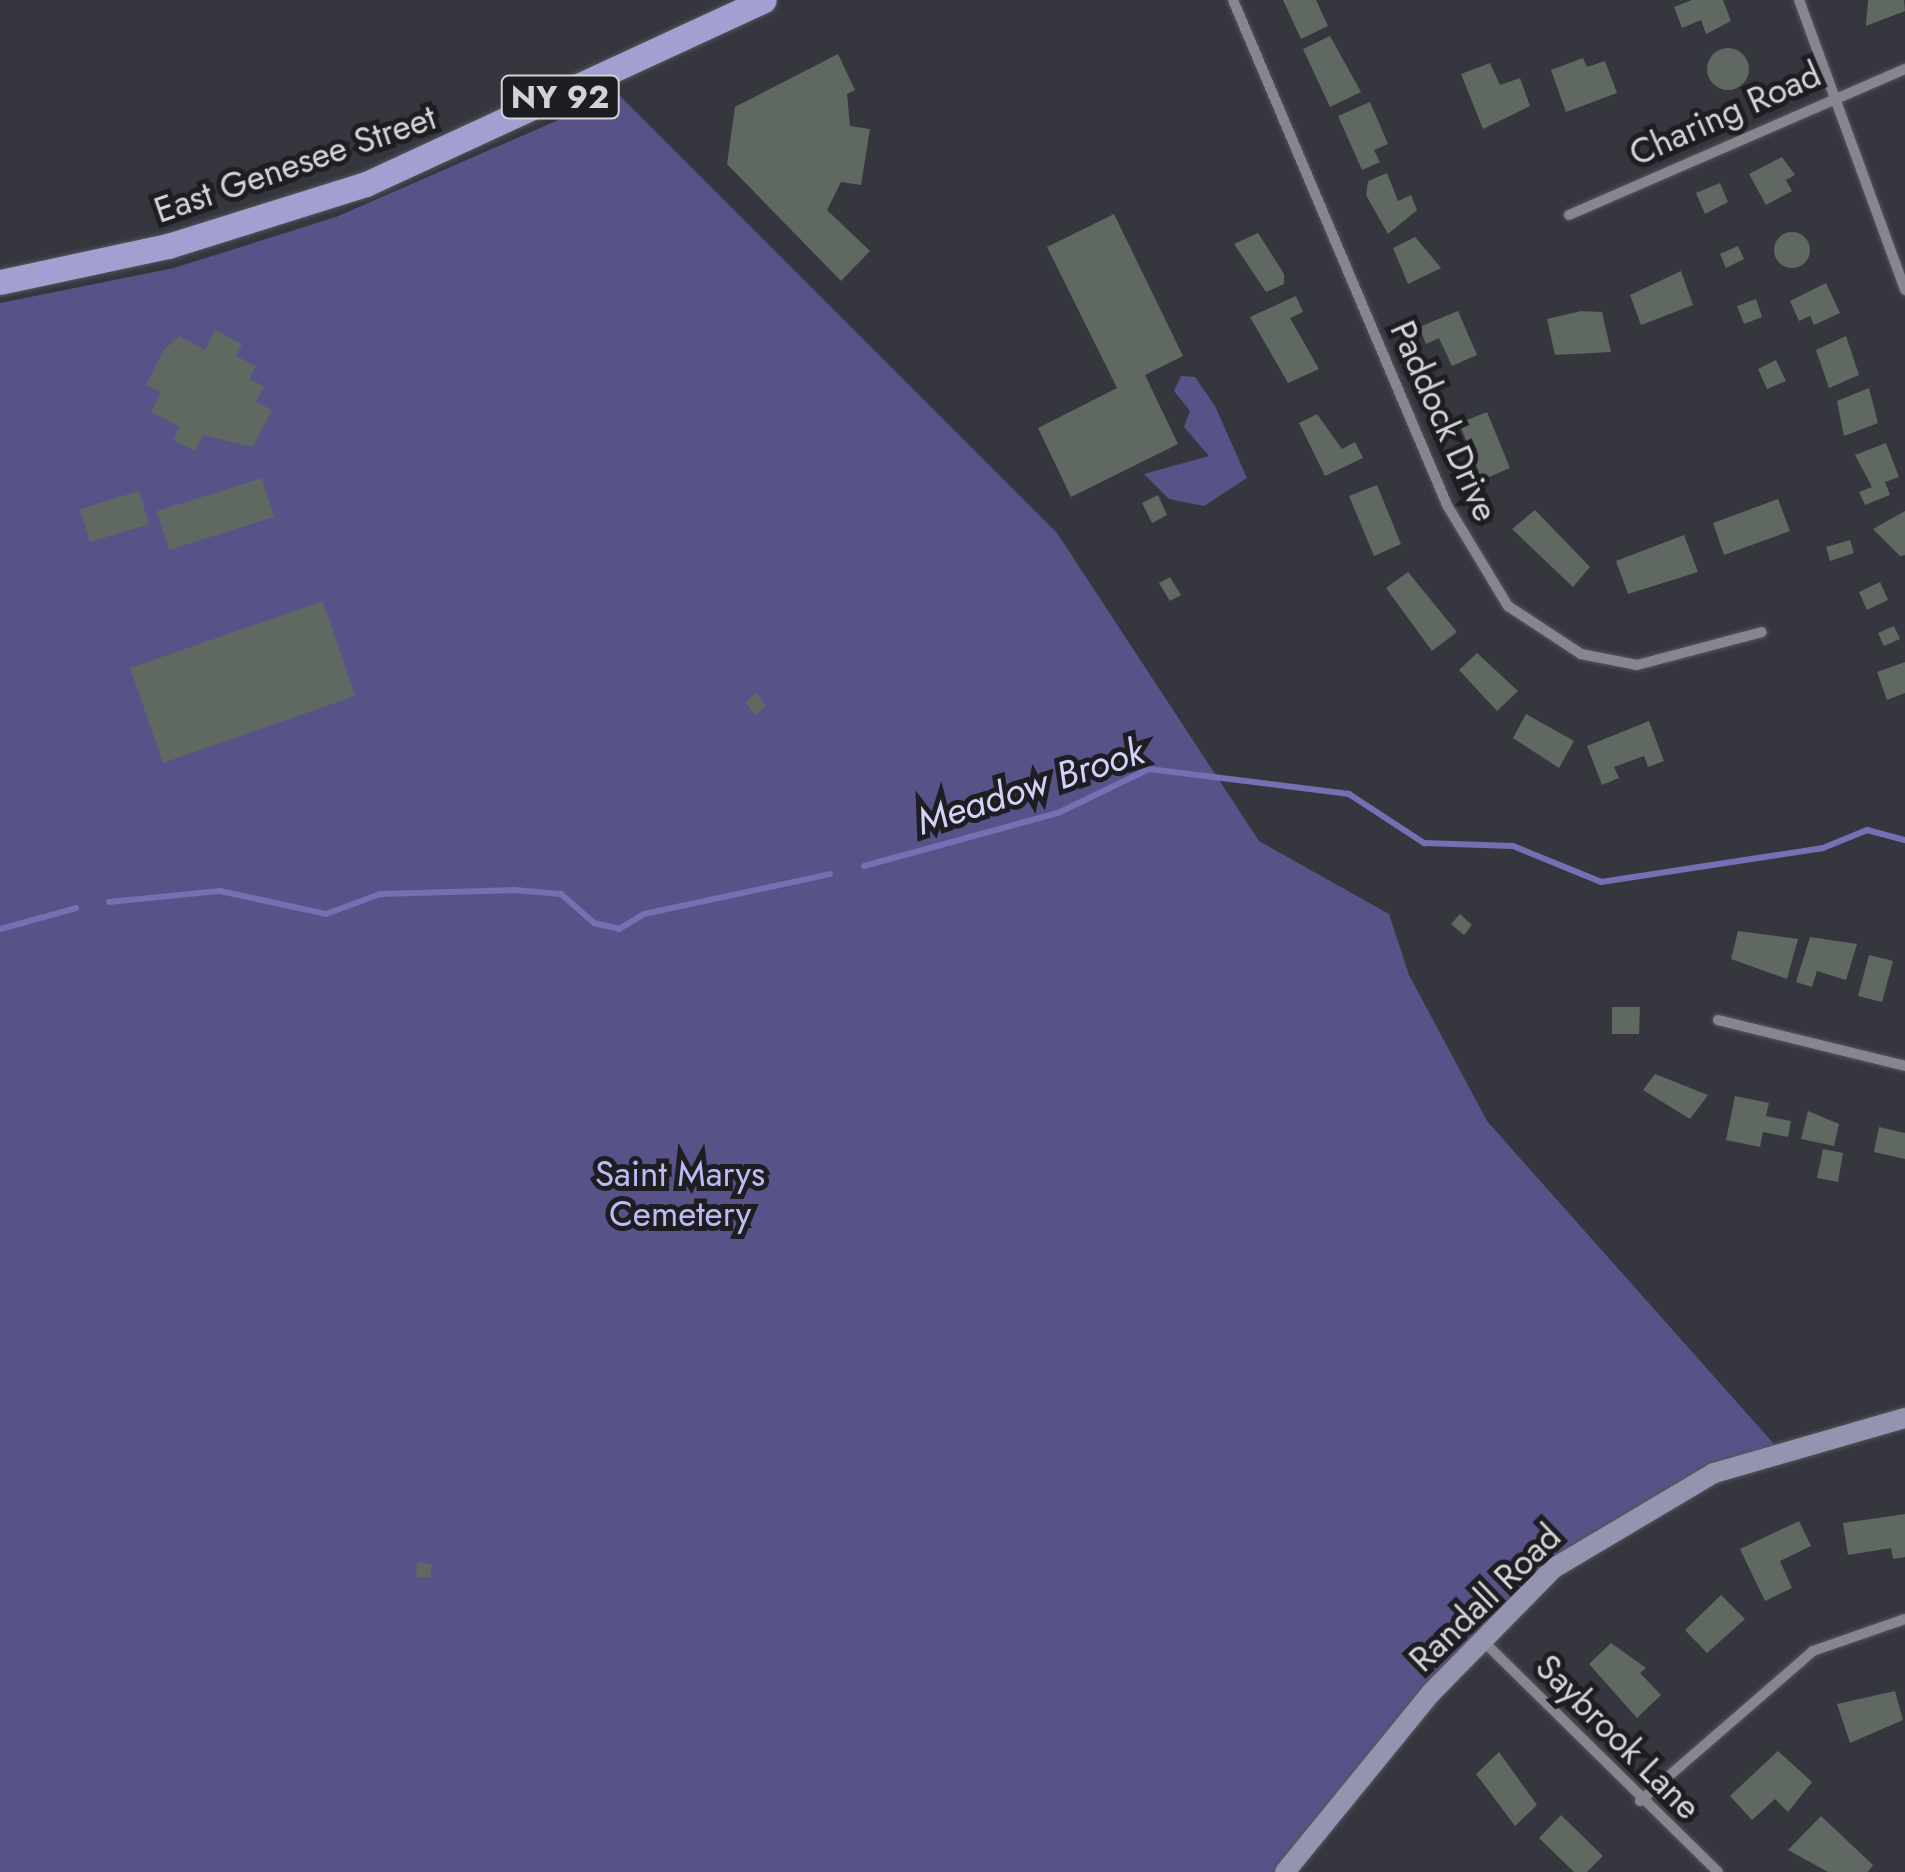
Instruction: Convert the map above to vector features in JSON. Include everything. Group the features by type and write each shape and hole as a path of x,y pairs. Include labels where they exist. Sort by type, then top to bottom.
{"main road":[{"name":"East Genesee Street","path":"0,282 168,246 366,184 764,0"}],"street":[{"name":"Paddock Drive","path":"1233,0 1447,506 1508,606 1582,654 1637,665 1762,632"},
{"path":"1800,0 1905,290"},
{"name":"Charing Road","path":"1569,215 1834,95 1905,69"},
{"path":"1718,1020 1905,1066"},
{"name":"Randall Road","path":"1285,1872 1481,1638 1554,1568 1637,1511 1714,1474 1905,1418"},
{"path":"1640,1801 1813,1651 1905,1618"},
{"name":"Saybrook Lane","path":"1481,1638 1640,1801 1718,1872"}],"green space":[{"name":"Saint Marys Cemetery","path":"618,94 1057,533 1259,841 1389,914 1409,975 1487,1121 1781,1452 1714,1473 1554,1568 1285,1872 0,1872 0,303 174,268 336,217"},
{"path":"1181,376 1195,377 1215,406 1247,478 1204,506 1169,499 1144,474 1209,456 1184,427 1190,411 1174,391"}],"building":[{"path":"1283,0 1316,0 1328,26 1301,39"},
{"path":"1692,0 1723,0 1731,21 1706,34 1701,20 1682,28 1674,7"},
{"path":"1868,0 1904,0 1905,11 1866,26"},
{"path":"1330,36 1361,92 1330,107 1303,49"},
{"path":"1728,48 1743,54 1749,69 1743,84 1728,90 1713,84 1707,69 1713,54"},
{"path":"838,54 855,90 847,94 850,126 870,129 861,185 841,182 827,210 870,251 841,281 727,164 735,107"},
{"path":"1583,58 1587,67 1605,61 1617,93 1566,112 1551,70"},
{"path":"1490,63 1500,85 1520,78 1530,106 1483,129 1461,74"},
{"path":"1370,102 1388,144 1374,150 1380,162 1362,170 1338,116"},
{"path":"1782,157 1795,175 1786,180 1792,191 1766,205 1749,174"},
{"path":"1387,173 1398,201 1411,195 1417,210 1388,234 1366,195 1368,181"},
{"path":"1720,183 1728,202 1705,214 1696,193"},
{"path":"1114,214 1183,356 1145,375 1178,444 1071,497 1038,428 1117,388 1047,247"},
{"path":"1792,232 1805,237 1810,250 1805,263 1792,268 1779,263 1774,250 1779,237"},
{"path":"1258,233 1284,274 1284,284 1266,292 1234,244"},
{"path":"1415,237 1441,268 1408,284 1393,248"},
{"path":"1738,246 1744,259 1726,268 1720,254"},
{"path":"1681,271 1693,305 1641,325 1630,295"},
{"path":"1826,283 1840,313 1814,325 1810,316 1799,321 1790,301"},
{"path":"1296,296 1303,312 1290,318 1319,369 1288,383 1250,317"},
{"path":"1756,299 1762,317 1744,324 1737,306"},
{"path":"1458,311 1477,355 1452,366 1439,338 1426,344 1419,327"},
{"path":"1581,311 1602,312 1611,352 1555,355 1547,319"},
{"path":"215,330 242,344 236,356 256,366 249,379 264,386 256,402 272,410 253,447 203,435 195,451 173,440 180,427 151,412 161,392 146,385 163,351 179,336 205,350"},
{"path":"1846,336 1859,375 1829,388 1816,350"},
{"path":"1776,360 1786,381 1767,389 1758,369"},
{"path":"1869,388 1878,423 1844,436 1837,401"},
{"path":"1487,412 1510,468 1482,480 1459,423"},
{"path":"1317,414 1342,449 1355,442 1363,458 1325,476 1299,423"},
{"path":"1886,443 1899,477 1885,482 1890,495 1865,505 1859,492 1872,487 1855,455"},
{"path":"262,478 274,517 169,550 157,511"},
{"path":"1377,485 1401,544 1374,556 1349,496"},
{"path":"139,491 149,524 90,542 80,509"},
{"path":"1158,495 1167,515 1152,523 1142,503"},
{"path":"1778,499 1790,531 1724,555 1713,523"},
{"path":"1535,510 1590,567 1573,587 1512,529"},
{"path":"1905,511 1905,555 1900,556 1873,529"},
{"path":"1684,535 1698,572 1628,594 1616,561"},
{"path":"1850,540 1854,553 1830,561 1826,547"},
{"path":"1408,572 1457,632 1432,651 1386,588"},
{"path":"1170,577 1181,595 1170,601 1159,583"},
{"path":"1880,582 1888,600 1867,610 1859,592"},
{"path":"323,601 355,696 163,763 130,668"},
{"path":"1894,626 1900,639 1884,646 1878,633"},
{"path":"1477,653 1518,691 1497,711 1459,670"},
{"path":"1905,662 1905,693 1887,700 1877,672"},
{"path":"756,693 766,706 755,715 745,702"},
{"path":"1526,714 1574,741 1559,768 1513,738"},
{"path":"1649,721 1664,761 1648,767 1644,756 1614,767 1619,778 1602,785 1587,746"},
{"path":"1460,914 1472,925 1464,935 1451,924"},
{"path":"1738,931 1798,939 1787,979 1731,959"},
{"path":"1810,937 1857,944 1846,980 1817,971 1812,987 1796,982"},
{"path":"1869,955 1893,961 1882,1002 1858,996"},
{"path":"1612,1007 1640,1007 1639,1034 1612,1034"},
{"path":"1655,1074 1708,1095 1690,1119 1643,1090"},
{"path":"1735,1096 1769,1103 1766,1116 1791,1121 1788,1137 1763,1132 1760,1147 1726,1140"},
{"path":"1808,1111 1839,1124 1834,1146 1801,1139"},
{"path":"1879,1127 1905,1133 1905,1159 1874,1152"},
{"path":"1823,1149 1843,1153 1838,1182 1817,1178"},
{"path":"1905,1514 1905,1557 1893,1559 1891,1548 1848,1555 1843,1523"},
{"path":"1799,1521 1811,1546 1780,1561 1792,1588 1765,1601 1740,1549"},
{"path":"417,1562 432,1564 430,1578 416,1577"},
{"path":"1721,1595 1745,1619 1707,1653 1685,1630"},
{"path":"1611,1643 1646,1668 1640,1673 1661,1695 1637,1718 1589,1664"},
{"path":"1895,1691 1903,1720 1850,1743 1837,1704"},
{"path":"1778,1751 1812,1782 1788,1812 1775,1799 1752,1820 1730,1796"},
{"path":"1499,1752 1537,1805 1515,1826 1476,1774"},
{"path":"1561,1815 1603,1856 1587,1872 1574,1872 1539,1838"},
{"path":"1821,1816 1873,1865 1868,1872 1828,1872 1788,1850"}],"waterway":[{"name":"Meadow Brook","path":"864,866 1058,813 1149,769 1349,794 1424,843 1513,846 1601,882 1823,848 1867,830 1905,840"},
{"name":"Meadow Brook","path":"109,902 220,891 326,914 380,894 514,890 561,894 594,923 619,929 644,914 830,874"},
{"name":"Meadow Brook","path":"0,929 76,908"}]}
